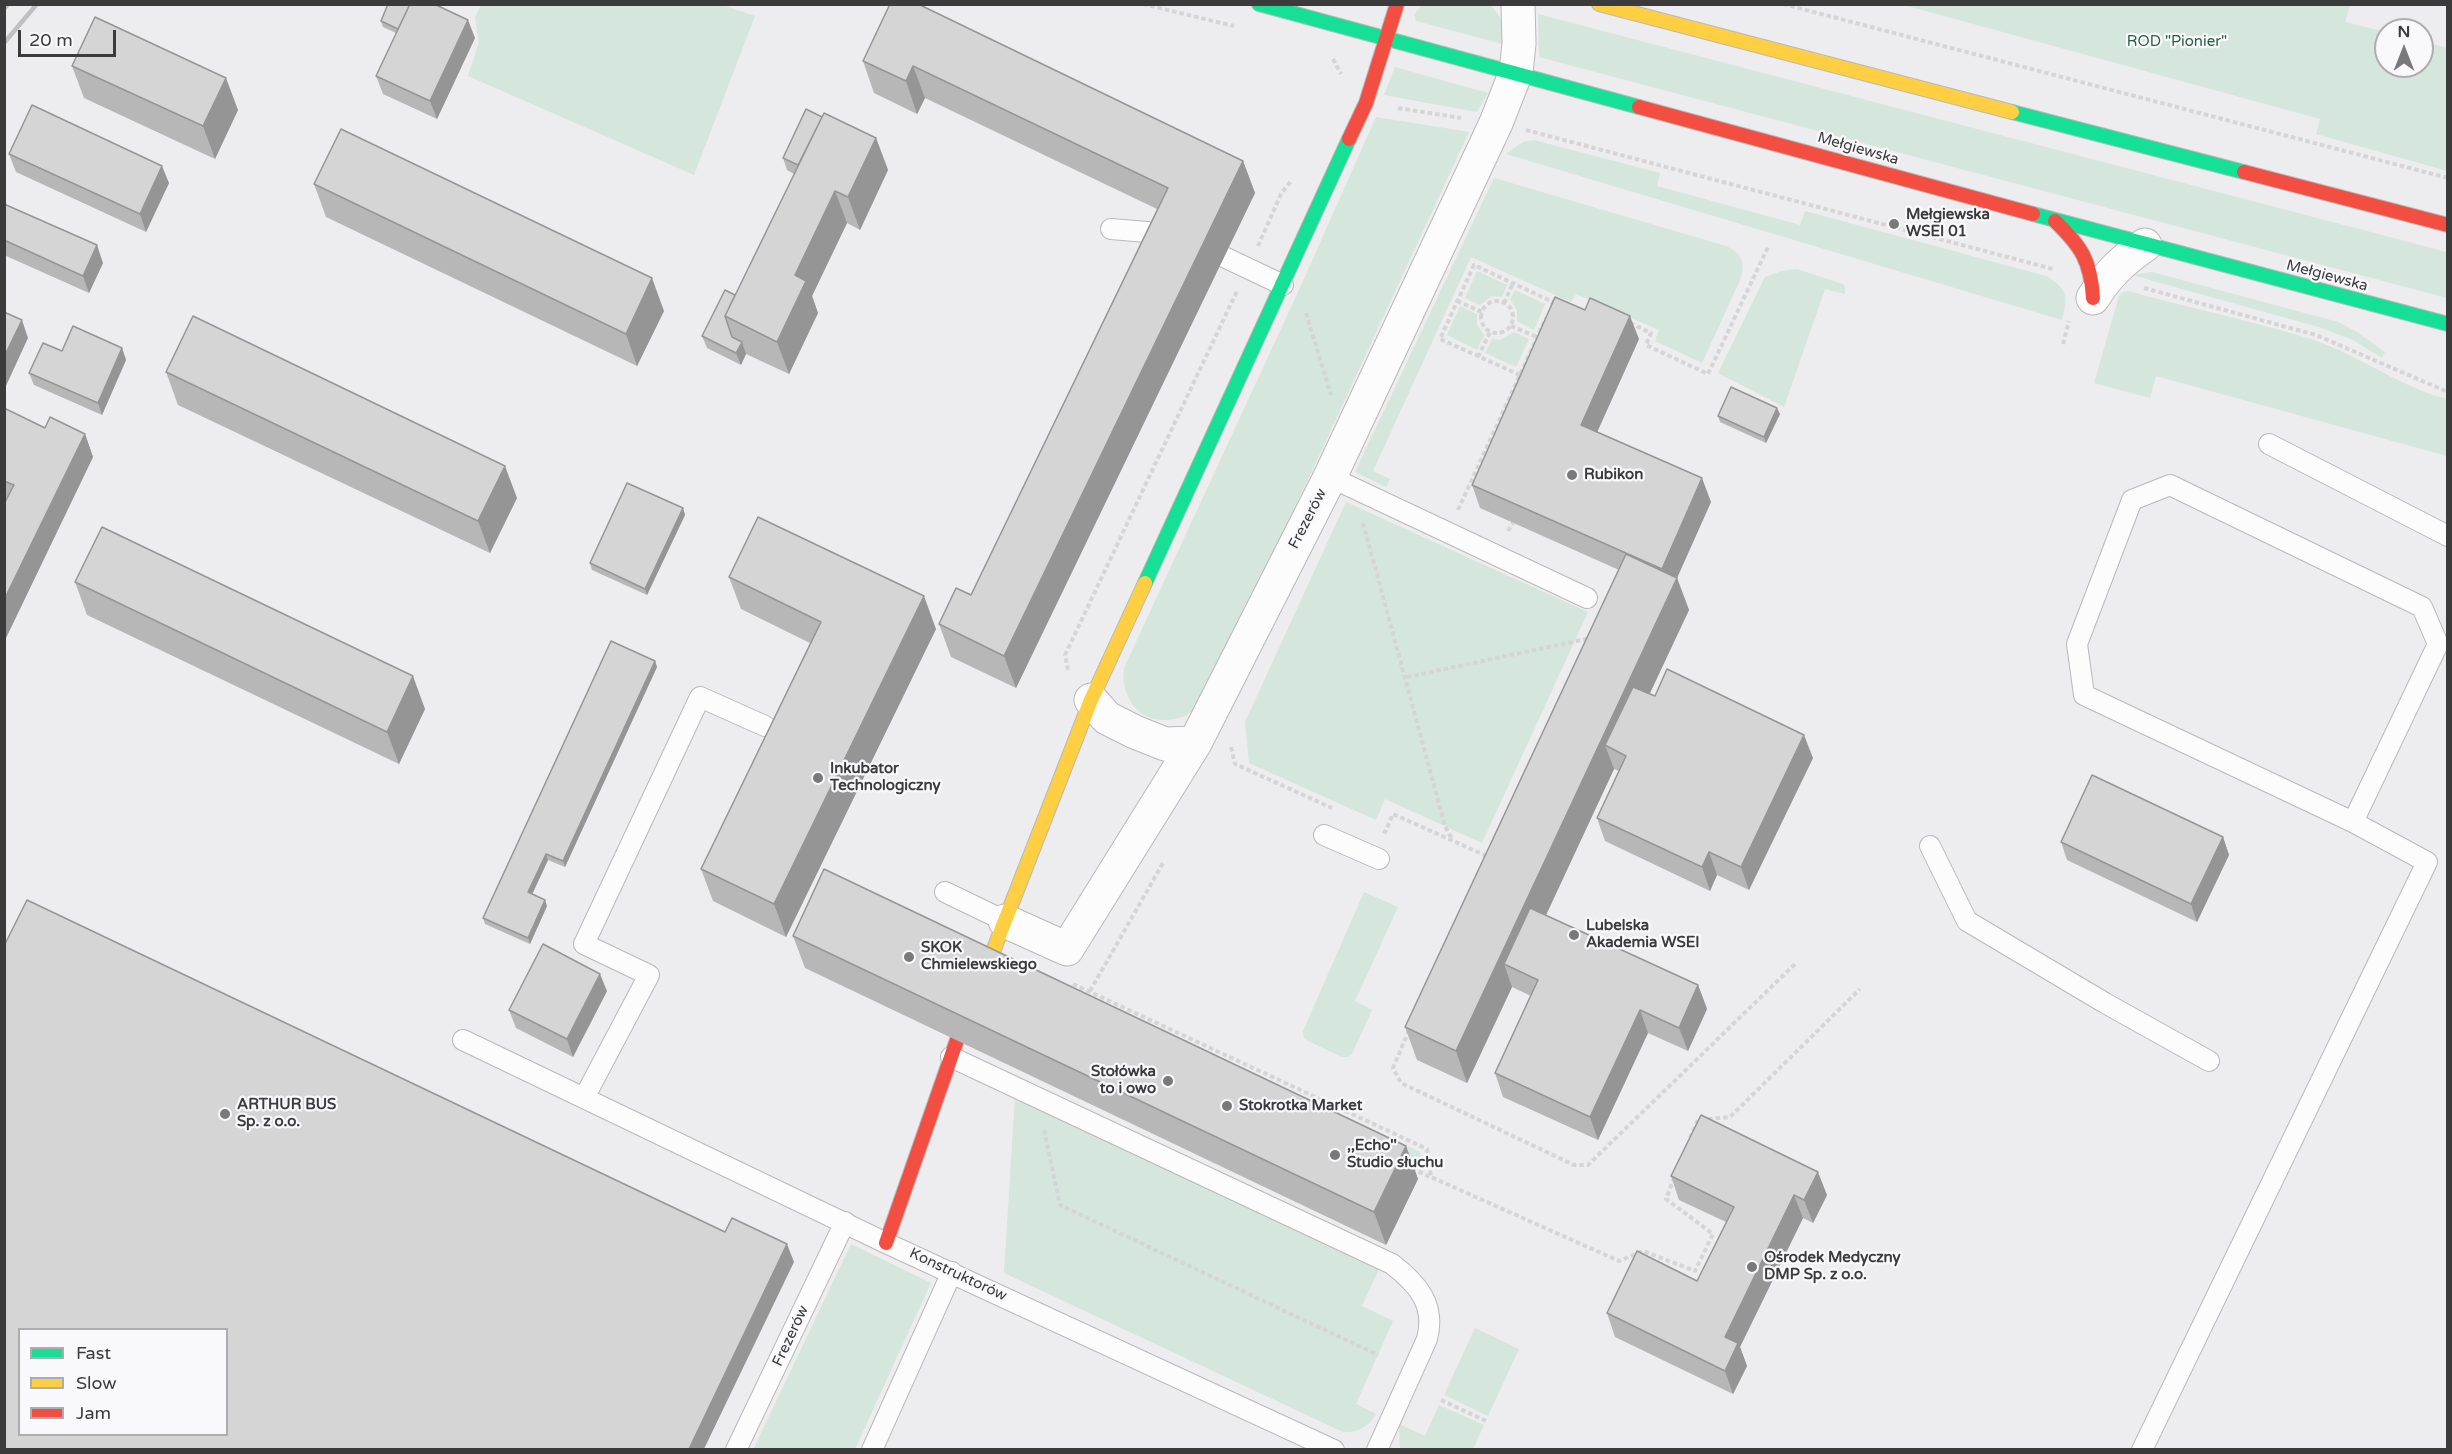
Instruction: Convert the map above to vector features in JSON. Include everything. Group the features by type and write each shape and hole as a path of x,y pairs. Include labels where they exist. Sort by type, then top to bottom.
{"main road":[{"name":"Mełgiewska","path":"1259,4 1516,72 2055,221 2448,324"},
{"path":"986,972 1091,700 1366,103 1397,4"},
{"path":"1599,4 2448,225"},
{"path":"2055,221 2085,254 2092,273 2085,297"},
{"path":"886,1243 954,1049"}],"street":[{"name":"Frezerów","path":"1005,921 1067,949 1195,743 1330,477 1496,123 1516,72 1519,44 1518,4"},
{"path":"2085,297 2113,270 2145,245"},
{"path":"1091,700 1107,718 1135,732 1165,744 1195,743"}],"lane":[{"path":"1111,229 1173,235"},
{"path":"1224,257 1283,285"},
{"path":"2270,444 2448,536"},
{"path":"1330,477 1587,598"},
{"path":"2142,1449 2427,862 2353,822 2084,695 2077,644 2132,500 2170,485 2422,607 2438,644 2353,822"},
{"path":"584,1098 649,975 584,944 700,697 765,726"},
{"path":"1324,835 1379,859"},
{"path":"1930,846 1967,921 2105,1003 2209,1061"},
{"path":"945,892 1005,921"},
{"name":"Konstruktorów","path":"463,1040 886,1243 1334,1449"},
{"path":"954,1049 1036,1097 1392,1264 1411,1279 1430,1313 1430,1326 1427,1339 1377,1449"},
{"name":"Frezerów","path":"736,1449 845,1222"},
{"path":"872,1449 952,1272"}],"path":[{"path":"1783,4 2448,178"},
{"path":"1391,107 1462,118"},
{"path":"1521,128 2059,270 2085,297 2063,344"},
{"path":"1070,675 1065,655 1281,194 1296,175"},
{"path":"1621,319 1651,333 1646,345 1708,374 1768,247"},
{"path":"1520,375 1440,339 1474,265 1564,306"},
{"path":"1504,303 1513,283"},
{"path":"2143,288 2316,336 2448,392"},
{"path":"1457,301 1482,312"},
{"path":"1457,511 1553,302"},
{"path":"1504,303 1513,316 1511,326 1503,332 1490,332 1481,322 1482,312 1488,304 1504,303"},
{"path":"1306,311 1331,396"},
{"path":"1511,326 1537,337"},
{"path":"1478,357 1490,332"},
{"path":"1362,519 1446,826 1452,840"},
{"path":"1587,648 1596,629"},
{"path":"1407,677 1592,638"},
{"path":"1231,740 1230,750 1235,764 1342,813"},
{"path":"1374,827 1385,832 1393,814 1489,857"},
{"path":"1484,868 1494,847"},
{"path":"1090,991 1119,940"},
{"path":"1410,1028 1393,1068 1401,1083 1574,1165 1588,1165 1796,963"},
{"path":"1073,984 1427,1149 1431,1177"},
{"path":"1690,1140 1698,1120 1730,1117 1860,989"},
{"path":"1156,1022 1157,1031"},
{"path":"1232,1070 1236,1060"},
{"path":"1036,1097 1060,1205 1378,1355"},
{"path":"1342,1122 1346,1112"},
{"path":"1410,1167 1619,1260 1643,1251 1695,1271 1713,1234 1666,1199 1678,1169"},
{"path":"1706,1249 1713,1252"},
{"path":"1441,1400 1486,1421"}],"green space":[{"path":"481,5 722,5 755,16 694,175 468,76 479,42 475,18"},
{"path":"1422,5 1490,5 1502,23 1503,44 1416,21 1414,15"},
{"name":"ROD \"Pionier\"","path":"1904,5 2350,5 2345,22 2374,29 2374,78 2434,78 2434,44 2447,48 2447,171 2316,134 2320,119"},
{"path":"1538,14 2447,252 2447,298 1539,57"},
{"path":"1395,67 1488,93 1477,112 1384,95"},
{"path":"1376,117 1469,132 1209,693 1193,710 1182,717 1169,720 1147,716 1131,702 1126,692 1124,668 1299,290"},
{"path":"1534,140 1660,173 1657,186 1800,225 1805,211 2046,276 2059,285 2064,294 2065,305 2062,320 1506,154 1523,142"},
{"path":"1494,178 1726,246 1741,259 1743,267 1741,278 1702,363 1655,341 1659,330 1576,294 1571,302 1471,257 1373,471 1390,479 1386,487 1355,472"},
{"path":"1797,269 1843,284 1845,294 1825,289 1784,407 1718,373 1765,277"},
{"path":"1477,271 1507,285 1502,297 1492,296 1480,305 1465,298"},
{"path":"2152,272 2338,322 2385,352 2382,358 2353,340 2322,328 2132,275"},
{"path":"1515,290 1545,304 1534,330 1517,321 1517,310 1510,299"},
{"path":"2128,291 2314,340 2348,354 2413,387 2447,399 2447,456 2156,376 2150,398 2094,383 2119,296"},
{"path":"1460,306 1477,314 1477,325 1484,335 1477,350 1447,335"},
{"path":"1514,332 1529,339 1516,367 1485,353 1492,339 1501,340"},
{"path":"1346,502 1588,612 1482,843 1385,799 1376,820 1249,763 1245,722"},
{"path":"1364,892 1398,907 1355,1001 1372,1010 1352,1054 1342,1057 1308,1041 1304,1038 1303,1031"},
{"path":"1015,1097 1379,1269 1362,1306 1393,1321 1356,1404 1376,1414 1370,1422 1358,1430 1343,1432 1004,1273"},
{"path":"1350,1120 1420,1152 1423,1168 1345,1132"},
{"path":"851,1244 931,1283 855,1449 753,1450"},
{"path":"1475,1328 1519,1349 1488,1416 1444,1395"},
{"path":"1439,1405 1484,1425 1473,1449 1400,1449 1399,1424 1425,1436"}],"building":[{"path":"388,4 410,4 398,29 381,21"},
{"path":"410,4 434,4 468,20 430,101 376,76"},
{"path":"890,4 918,4 1243,161 1004,656 939,624 956,588 971,595 1168,188 913,66 906,81 863,61"},
{"path":"95,17 226,78 203,126 72,66"},
{"path":"32,105 162,166 140,214 9,154"},
{"path":"806,109 822,117 798,165 783,158"},
{"path":"824,113 876,138 848,197 835,191 795,275 806,281 777,342 725,316"},
{"path":"341,129 652,278 626,334 314,184"},
{"path":"4,204 97,245 83,276 4,240"},
{"path":"725,290 735,295 725,316 732,337 742,342 736,353 702,336"},
{"name":"Rubikon","path":"1555,297 1585,310 1590,298 1630,316 1581,425 1702,478 1662,569 1472,485"},
{"path":"4,312 22,320 4,357"},
{"path":"193,316 505,466 478,521 166,372"},
{"path":"73,326 122,348 98,403 29,373 43,343 62,351"},
{"path":"1731,387 1777,408 1764,437 1718,416"},
{"path":"4,408 45,428 50,417 85,434 4,600 4,504 14,485 4,481"},
{"path":"627,483 683,508 645,589 590,563"},
{"name":"Inkubator Technologiczny","path":"758,517 924,596 774,904 701,869 821,622 729,577"},
{"path":"102,527 413,676 387,732 75,582"},
{"path":"1626,554 1677,578 1456,1051 1405,1027"},
{"path":"611,641 655,661 563,861 546,854 528,892 545,900 528,938 483,918"},
{"path":"1667,669 1804,735 1741,867 1709,852 1702,867 1597,818 1626,756 1605,745 1633,687 1655,696"},
{"path":"2092,775 2223,837 2191,904 2061,842"},
{"path":"824,869 1406,1146 1374,1212 793,936"},
{"name":"ARTHUR BUS Sp. z o.o.","path":"27,900 725,1232 732,1218 787,1244 689,1449 4,1449 4,946"},
{"path":"1530,908 1698,985 1679,1028 1640,1010 1590,1117 1495,1073 1538,980 1504,964"},
{"path":"543,944 600,974 567,1039 509,1010"},
{"name":"Ośrodek Medyczny DMP Sp. z o.o.","path":"1701,1115 1818,1172 1804,1200 1794,1195 1725,1337 1738,1343 1725,1371 1607,1313 1637,1251 1697,1281 1734,1207 1671,1176"}],"railway":[{"path":"4,9 8,4"},
{"path":"4,43 37,4"}],"traffic: fast":[{"path":"1259,4 1639,107"},
{"path":"2012,112 2244,172"},
{"path":"1145,583 1349,139"},
{"path":"2033,214 2448,324"}],"traffic: slow":[{"path":"1599,4 2012,112"},
{"path":"985,972 1091,700 1145,583"}],"traffic: jam":[{"path":"1349,139 1366,103 1397,4"},
{"path":"1639,107 2033,214"},
{"path":"2244,172 2448,225"},
{"path":"2055,221 2072,238 2083,255 2090,274 2093,298"},
{"path":"886,1243 957,1040"}],"place":[{"name":"Mełgiewska WSEI 01","path":"1894,224"},
{"name":"Rubikon","path":"1572,475"},
{"name":"Inkubator Technologiczny","path":"818,778"},
{"name":"Lubelska Akademia WSEI","path":"1574,935"},
{"name":"SKOK Chmielewskiego","path":"909,957"},
{"name":"Stołówka to i owo","path":"1168,1081"},
{"name":"Stokrotka Market","path":"1227,1106"},
{"name":"ARTHUR BUS Sp. z o.o.","path":"225,1114"},
{"name":",,Echo'' Studio słuchu","path":"1335,1155"},
{"name":"Ośrodek Medyczny DMP Sp. z o.o.","path":"1752,1267"}]}
